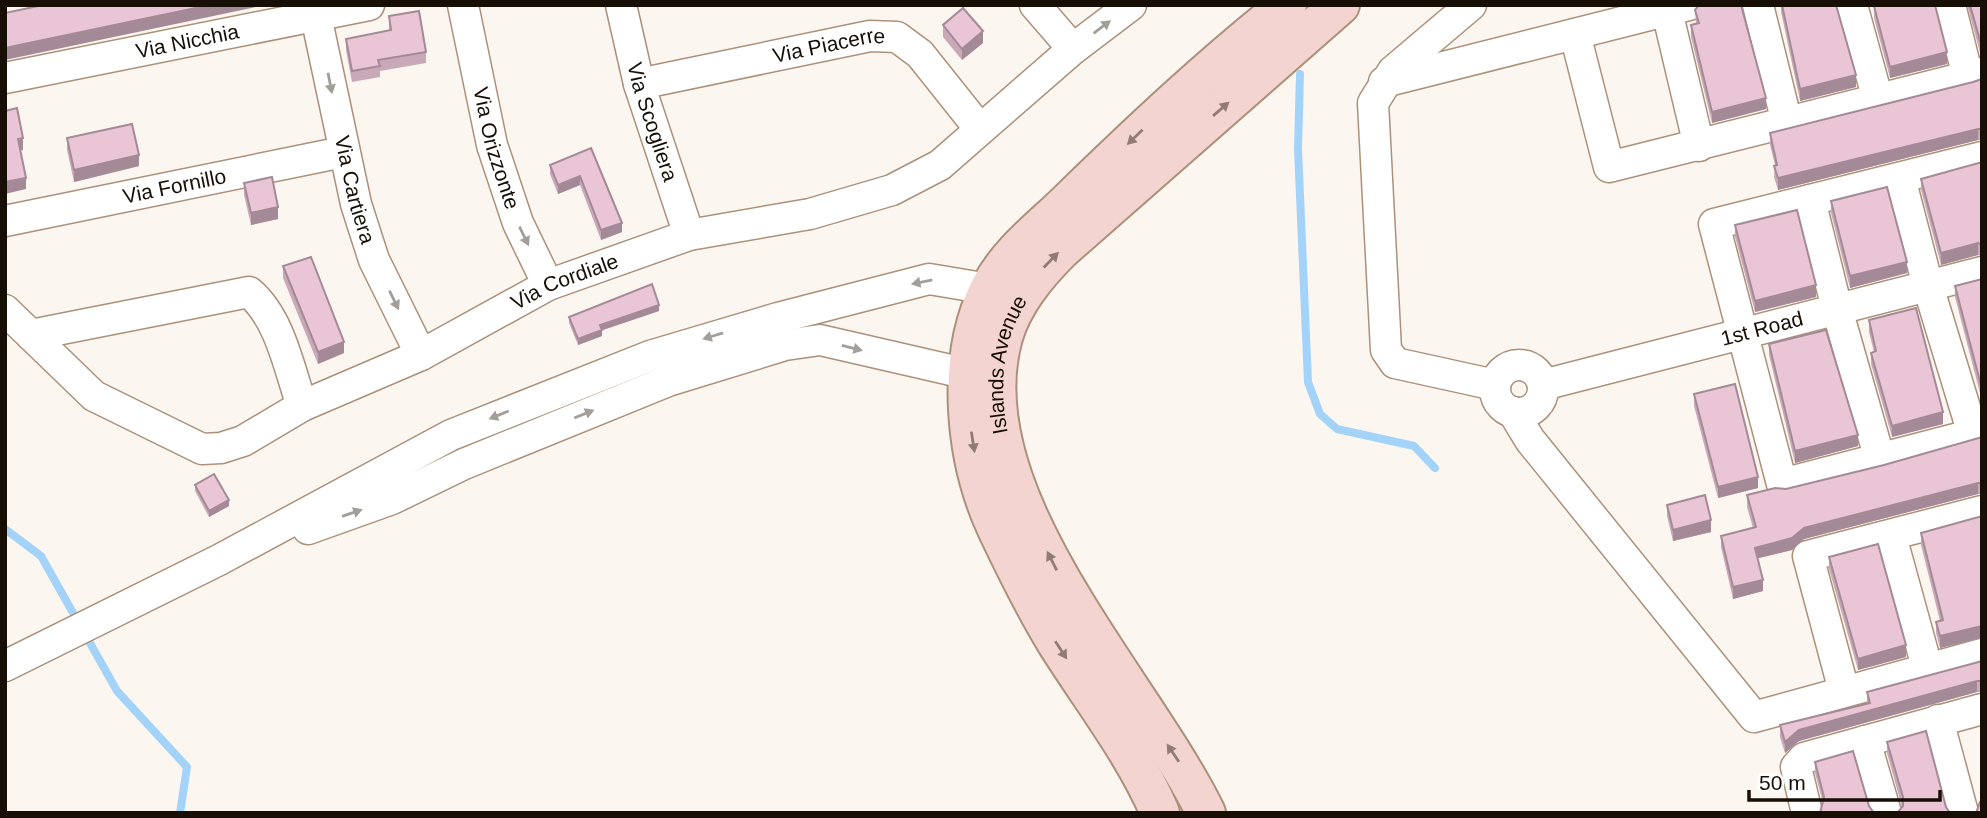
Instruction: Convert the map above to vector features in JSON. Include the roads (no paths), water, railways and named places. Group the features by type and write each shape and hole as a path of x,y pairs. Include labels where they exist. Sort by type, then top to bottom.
{"street":[{"name":"Via Nicchia","path":"5,78 369,5"},
{"name":"Via Orizzonte","path":"463,5 492,145 518,223 548,285"},
{"name":"Via Scogliera","path":"621,5 639,84 689,235"},
{"path":"1035,5 1073,49"},
{"name":"Via Cordiale","path":"5,310 94,396 202,449 221,449 243,441 302,406 421,355 548,285 689,235 810,214 892,190 940,165 979,128 1073,49 1131,5"},
{"name":"Islands Avenue","path":"1160,813 1148,785 1054,639 996,528 977,473 968,412 983,375 1003,338 1003,296 1014,253 1143,128 1287,5"},
{"name":"Islands Avenue","path":"1003,296 1038,273 1060,250 1340,5"},
{"path":"1471,5 1393,71 1373,103 1386,350 1395,363 1495,385"},
{"path":"1758,5 1787,123"},
{"path":"1852,5 1878,100"},
{"path":"1575,34 1609,167 1975,75 1950,5"},
{"path":"1384,82 1678,8 1699,146"},
{"name":"Via Cartiera","path":"317,16 343,152 374,260 421,355"},
{"name":"Via Piacerre","path":"639,84 870,36 897,37 920,54 979,128"},
{"name":"Via Fornillo","path":"5,221 343,152"},
{"path":"1900,178 1928,286 1977,433 1782,484 1714,224 1982,157"},
{"path":"1810,200 1837,309 1880,460"},
{"name":"1st Road","path":"1543,385 1982,272"},
{"path":"18,661 219,560 451,435 650,356 929,279 1003,296"},
{"path":"31,335 249,292 261,302 272,320 302,406"},
{"path":"813,310 820,340"},
{"path":"219,560 392,499 464,464 668,381 785,345 820,340 983,375"},
{"path":"1524,365 1532,369 1543,385 1542,397 1535,407 1525,413 1502,407 1496,397 1495,385 1505,369 1524,365"},
{"name":"Islands Avenue","path":"983,375 997,410 1005,459 1027,511 1078,610 1188,776 1206,813"},
{"path":"1513,412 1530,440 1754,717 1927,667 1982,654"},
{"path":"1844,691 1808,556 1982,511"},
{"path":"1891,536 1927,667"},
{"path":"1807,813 1796,767 1804,758 1982,709"},
{"path":"1938,720 1964,813"},
{"path":"1865,741 1886,813"}],"waterway":[{"path":"1300,74 1298,149 1308,382 1320,414 1337,429 1414,446 1435,468"},
{"path":"5,529 41,556 117,691 187,767 180,813"}]}
